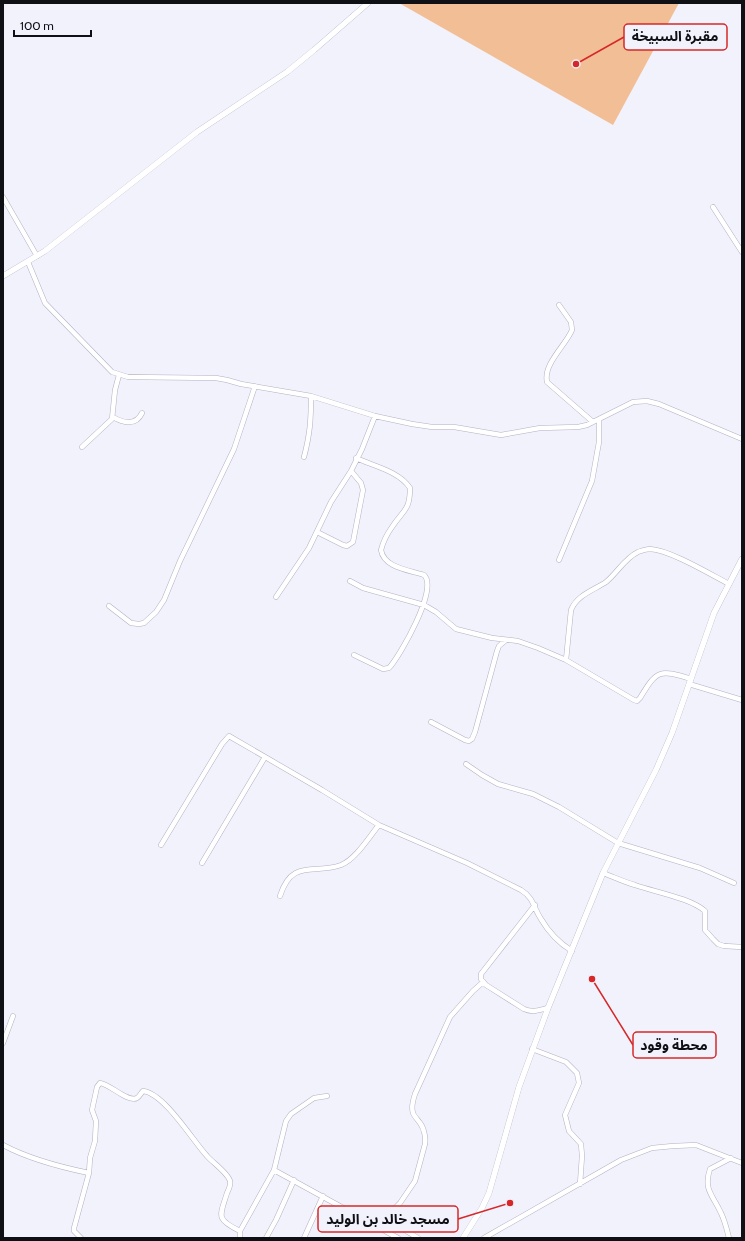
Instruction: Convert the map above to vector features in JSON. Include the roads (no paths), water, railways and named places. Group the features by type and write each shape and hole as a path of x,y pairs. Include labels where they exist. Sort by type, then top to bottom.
{"street":[{"path":"3,276 37,256 197,132 287,72 368,3"},
{"path":"3,197 37,256"},
{"path":"713,207 742,252"},
{"path":"28,262 45,302 112,372 119,375 128,377 216,378 311,396 375,416 423,426 454,427 501,435 540,428 578,427 593,422 624,405 639,401 647,401 660,404 742,440"},
{"path":"559,304 571,322 572,330 550,367 547,382 593,422"},
{"path":"82,447 109,423 113,417 115,390 119,375"},
{"path":"109,606 131,623 139,624 144,623 156,612 164,600 180,561 234,449 255,386"},
{"path":"304,457 310,436 311,396"},
{"path":"113,417 129,423 136,421 142,413"},
{"path":"276,597 306,553 331,502 351,471 356,458 362,449 375,416"},
{"path":"559,560 592,481 599,442 599,419"},
{"path":"354,655 384,669 389,668 412,634 424,605 427,583 424,575 393,565 383,556 380,550 392,526 407,508 410,499 410,488 396,476 356,458"},
{"path":"317,532 343,545 348,546 352,542 363,490 361,483 351,471"},
{"path":"566,660 571,610 573,605 580,597 598,588 609,580 637,552 649,549 676,557 729,584"},
{"path":"463,1238 482,1208 489,1193 519,1088 532,1049 603,873 656,770 672,733 714,613 742,559"},
{"path":"350,581 363,588 424,605 436,612 456,629 506,640 518,640 527,643 566,660 637,701 653,678 658,674 669,673 742,700"},
{"path":"431,722 465,740 469,741 472,739 497,651 499,646 506,640"},
{"path":"161,845 226,738 229,736 379,825 467,863 528,894 541,919 560,943 572,951"},
{"path":"202,863 265,757"},
{"path":"466,764 498,784 533,794 559,807 618,843 700,868 734,883"},
{"path":"280,896 283,887 294,873 299,870 326,869 342,865 357,853 379,825"},
{"path":"603,873 700,907 705,911 705,930 712,939 718,944 724,946 742,947"},
{"path":"535,905 481,974 481,980 482,983 529,1011 548,1008"},
{"path":"418,1238 395,1223 391,1217 391,1212 400,1203 415,1181 425,1144 426,1138 423,1133 422,1125 413,1113 412,1104 415,1094 450,1017 482,983"},
{"path":"3,1043 13,1016"},
{"path":"532,1049 566,1062 577,1072 579,1083 565,1115 569,1132 581,1144 582,1156 580,1184"},
{"path":"81,1238 74,1232 74,1228 89,1173 90,1158 96,1142 96,1121 92,1110 97,1087 100,1083 105,1083 125,1097 134,1100 143,1091 149,1092 165,1105 206,1156 230,1181 230,1187 221,1213 221,1218 224,1222 240,1230"},
{"path":"240,1238 240,1230 274,1170 286,1120 291,1114 314,1098 327,1096"},
{"path":"3,1145 32,1157 68,1169 89,1173"},
{"path":"484,1238 621,1160 652,1148 696,1145 742,1163"},
{"path":"729,1238 722,1214 708,1189 707,1178 710,1168 731,1158"},
{"path":"274,1170 398,1238"},
{"path":"268,1238 294,1180"},
{"path":"304,1238 323,1196"}],"place":[{"name":"مقبرة السبيخة","path":"576,64"},
{"name":"محطة وقود","path":"592,979"},
{"name":"مسجد خالد بن الوليد","path":"510,1203"}]}
